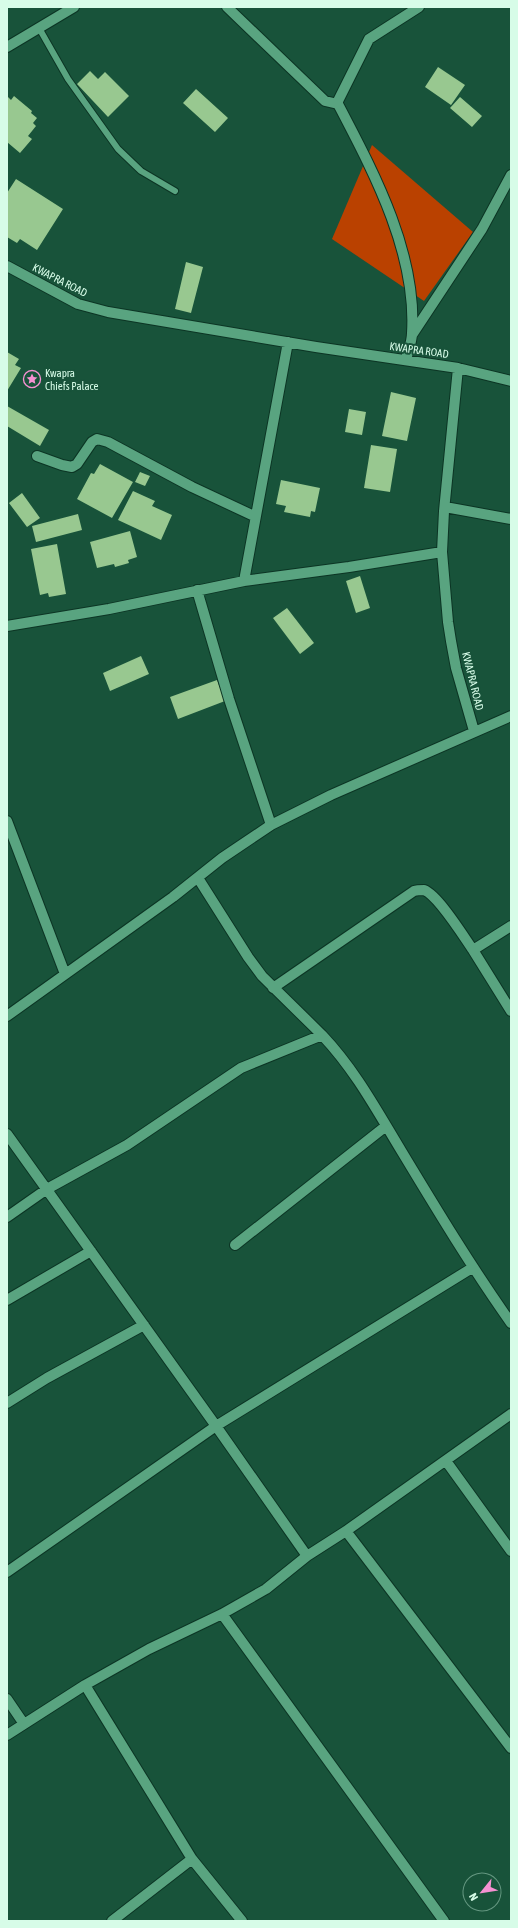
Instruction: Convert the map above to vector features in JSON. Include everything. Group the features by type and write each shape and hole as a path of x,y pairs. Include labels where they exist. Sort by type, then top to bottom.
{"street":[{"path":"7,47 74,7"},
{"path":"227,7 325,101 338,104"},
{"path":"406,360 412,335 412,308 404,255 375,176 338,104 338,101 368,39 419,7"},
{"path":"412,335 508,188 511,175"},
{"name":"KWAPRA ROAD","path":"7,266 78,304 108,312 458,368 442,552 448,622 456,668 474,731 511,716"},
{"path":"244,581 254,516 288,342"},
{"path":"458,368 511,381"},
{"path":"37,456 72,467 77,464 92,442 97,439 108,442 192,487 254,516"},
{"path":"445,508 511,519"},
{"path":"7,626 109,609 244,581 349,567 442,552"},
{"path":"197,590 229,699 271,825"},
{"path":"7,1016 173,897 222,858 271,825 337,792 474,731"},
{"path":"7,821 65,974"},
{"path":"198,878 248,958 273,988 322,1035 343,1059 367,1091 386,1126 472,1268 511,1323"},
{"path":"273,988 414,891 423,890 430,894 448,915 473,950 511,1012"},
{"path":"473,950 511,926"},
{"path":"7,1216 47,1189 127,1145 241,1068 322,1035"},
{"path":"235,1245 386,1126"},
{"path":"7,1134 307,1556"},
{"path":"7,1300 91,1251"},
{"path":"7,1572 216,1426 472,1268"},
{"path":"7,1403 47,1378 144,1325"},
{"path":"7,1735 85,1685 150,1649 222,1614 266,1589 307,1556 346,1531 511,1414"},
{"path":"446,1461 511,1551"},
{"path":"346,1531 511,1748"},
{"path":"222,1614 444,1921"},
{"path":"85,1685 192,1859 242,1921"},
{"path":"7,1700 24,1724"},
{"path":"112,1921 192,1859"}],"lane":[{"path":"39,28 68,80 118,149 141,171 175,191"}],"shaded area":[{"path":"372,145 473,232 424,301 332,239"}],"building":[{"path":"438,67 465,85 451,105 425,87"},
{"path":"90,71 98,79 105,72 129,96 108,117 77,84"},
{"path":"196,89 228,118 215,132 183,103"},
{"path":"7,96 11,100 14,96 32,111 31,113 37,118 33,123 36,126 28,136 32,139 20,153 7,142"},
{"path":"460,97 482,116 472,127 450,108"},
{"path":"16,179 63,209 37,250 20,239 17,243 7,237 7,193"},
{"path":"186,262 203,267 191,313 175,309"},
{"path":"7,352 19,359 15,365 21,368 7,391"},
{"path":"391,392 416,398 407,441 382,436"},
{"path":"7,406 49,430 40,446 7,426"},
{"path":"349,409 366,412 362,435 345,432"},
{"path":"371,445 397,449 390,492 364,488"},
{"path":"100,464 133,482 112,518 77,499 91,473 94,474"},
{"path":"140,472 150,476 145,486 135,482"},
{"path":"281,480 320,488 315,512 311,511 310,517 284,512 286,506 276,504"},
{"path":"133,491 155,501 152,506 172,515 161,540 118,520"},
{"path":"22,493 40,518 27,527 9,503"},
{"path":"78,514 82,530 36,542 32,526"},
{"path":"130,531 137,557 128,560 129,563 115,567 114,564 97,568 90,542"},
{"path":"57,544 66,594 49,597 48,593 40,595 31,549"},
{"path":"360,576 370,608 356,613 346,581"},
{"path":"287,608 314,643 300,654 273,618"},
{"path":"141,656 149,674 110,691 103,673"},
{"path":"217,680 225,701 178,719 170,697"}],"place":[{"name":"Kwapra Chiefs Palace","path":"32,379"}]}
